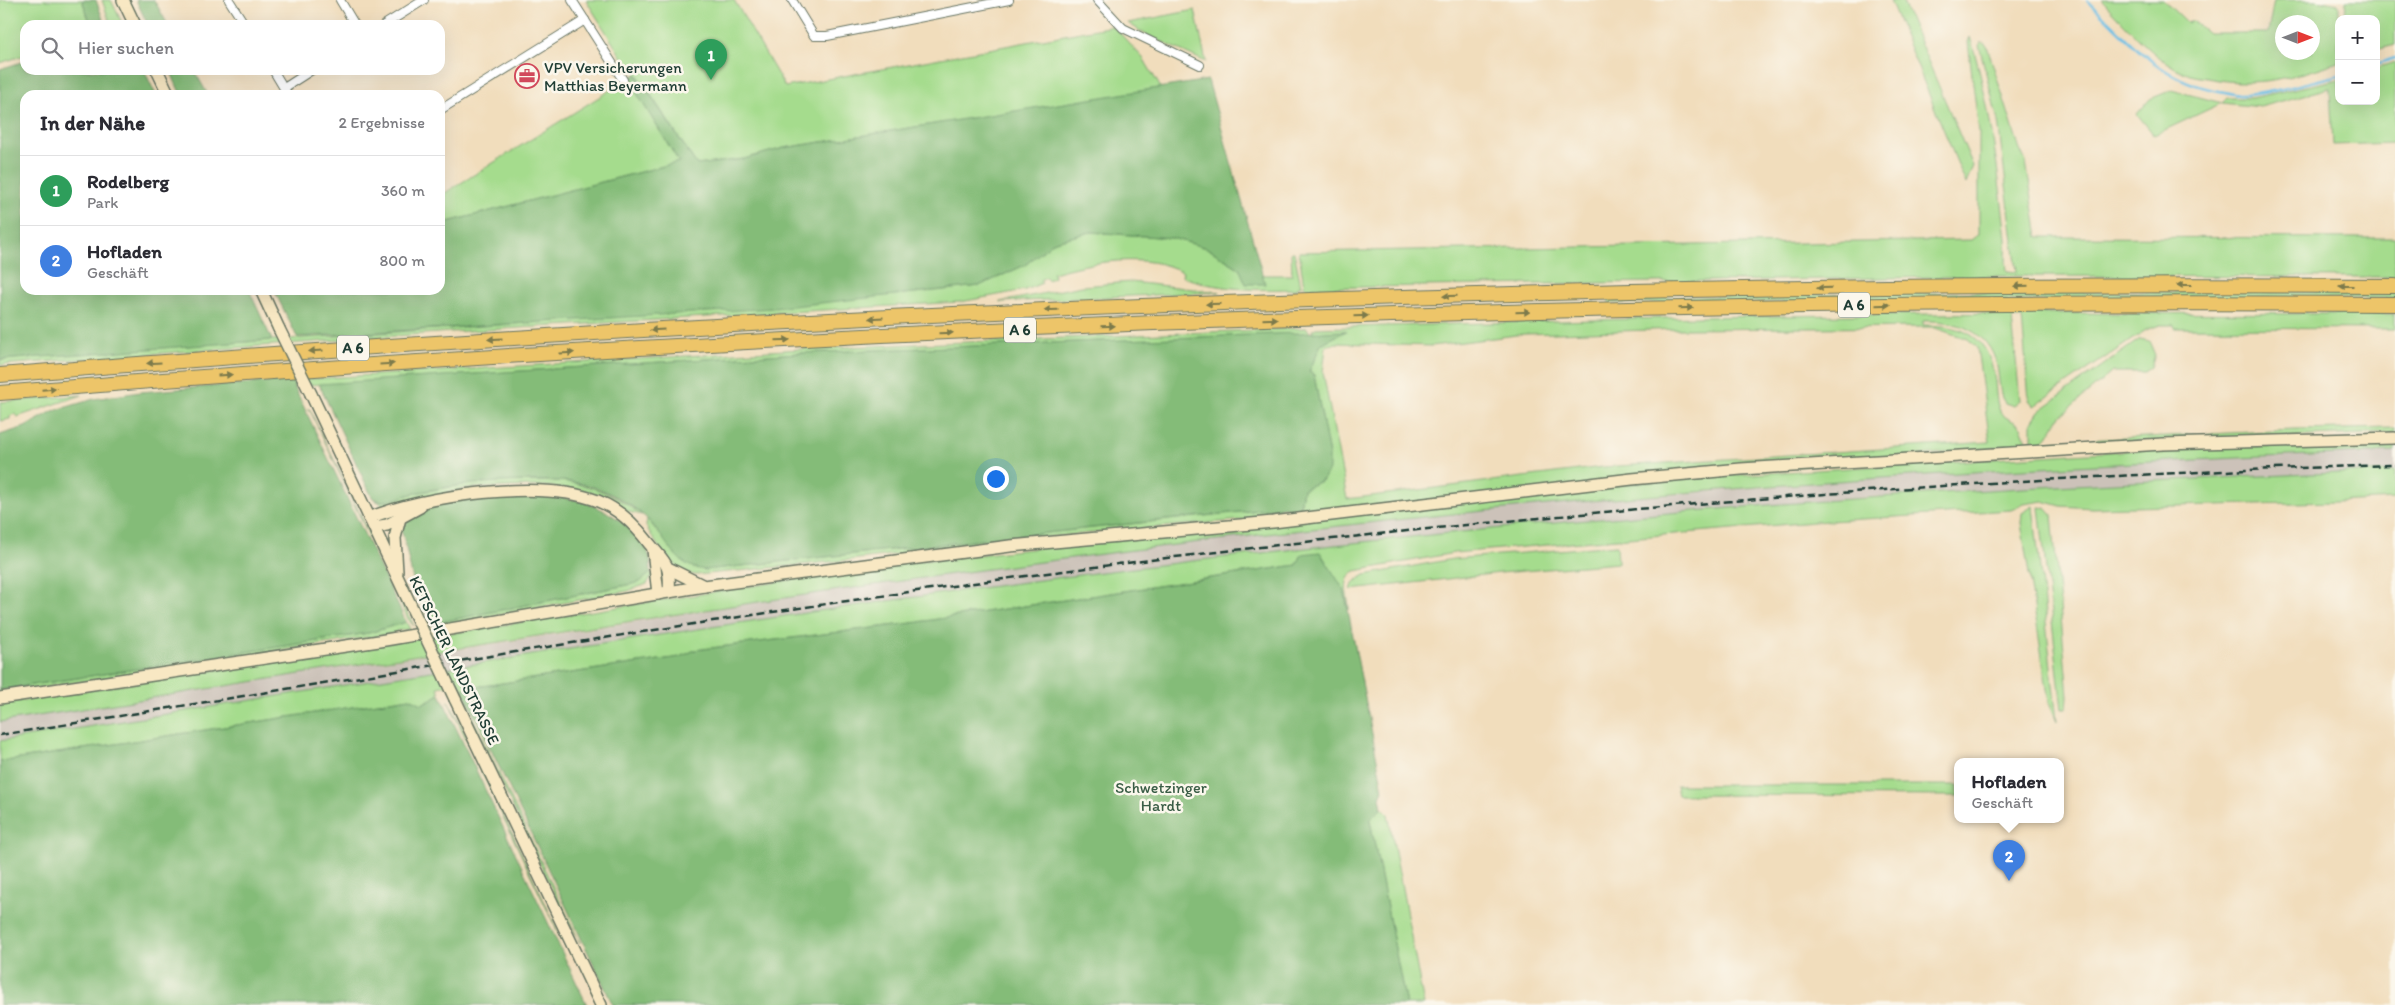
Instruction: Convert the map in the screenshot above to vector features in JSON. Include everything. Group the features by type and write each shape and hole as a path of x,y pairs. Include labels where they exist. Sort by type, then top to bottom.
{"highway":[{"name":"A 6","path":"0,375 342,349 706,327 952,314 1305,300 1860,287 2395,286"},
{"name":"A 6","path":"0,393 321,368 734,342 1309,318 1856,305 2395,304"}],"main road":[{"path":"123,0 133,20"},
{"path":"159,75 166,90"},
{"name":"KETSCHER LANDSTRASSE","path":"263,295 601,1005"},
{"path":"0,698 379,641 704,586 990,548 1273,522 1681,474 2162,444 2395,438"},
{"path":"371,523 416,503 481,493 542,492 574,494 598,501 615,510 642,534 670,569 704,586"},
{"path":"371,523 387,524 432,501"},
{"path":"397,576 394,543 400,518"},
{"path":"653,548 664,593"},
{"path":"664,593 670,569"}],"street":[{"path":"229,0 242,20"},
{"path":"340,0 352,20"},
{"path":"392,20 424,0"},
{"path":"572,0 623,80"},
{"path":"792,0 814,36 827,36 1009,0"},
{"path":"1097,0 1123,28 1200,65"},
{"path":"445,107 585,20"},
{"path":"276,75 285,90"},
{"path":"288,90 306,75"}],"shaded area":[{"path":"2395,452 2395,471 2126,482 1868,497 1530,525 1213,559 775,618 0,741 0,722 773,600 948,574 1211,540 1528,506 1867,479 2126,463"}],"green space":[{"path":"0,0 82,0 89,20 20,20 20,57 0,63"},
{"path":"82,0 96,0 103,20 89,20"},
{"path":"102,0 111,0 121,20 109,20"},
{"path":"136,0 154,0 165,20 146,20"},
{"path":"586,0 734,0 785,87 1113,26 1143,58 1161,88 784,148 744,159 697,165 633,68 629,69"},
{"path":"1890,0 1902,0 1973,166 1966,184"},
{"path":"2101,0 2163,0 2187,23 2193,21 2208,33 2268,33 2274,0 2316,0 2339,4 2339,15 2335,15 2335,63 2305,73 2274,80 2242,82 2193,76 2161,59"},
{"path":"2346,0 2395,0 2395,45 2380,49 2380,15 2345,15"},
{"path":"1195,10 1206,62 1145,34 1128,23"},
{"path":"1970,37 1983,87 2000,187 2006,238 2007,271 2017,272 1998,121 1979,45 1982,42 1987,46 2019,147 2026,162 2038,237 2395,238 2395,277 2002,276 1307,288 1304,286 1299,252 1971,240 1979,234 1979,133 1968,42"},
{"path":"2395,62 2395,143 2333,145 2330,88 2260,107 2222,103 2227,98 2252,98 2335,80 2335,105 2380,105 2380,67"},
{"path":"20,63 20,75 146,75 154,90 20,90 20,295 251,295 272,340 0,360 0,69"},
{"path":"636,74 697,165 744,159 784,148 1208,80 1265,284 1246,284 1239,268 1207,248 1172,238 1091,232 1055,241 1025,265 979,286 774,308 297,337 276,295 445,295 445,223 679,162 628,79"},
{"path":"172,75 197,75 205,90 179,90"},
{"path":"628,79 679,162 445,223 445,193"},
{"path":"2172,90 2222,103 2154,135 2137,114 2150,99"},
{"path":"1090,232 1172,238 1207,248 1264,284 1262,275 1292,275 1291,252 1294,252 1301,286 1297,286 1298,289 1224,287 1195,281 1182,276 1183,272 1152,262 1118,261 1068,269 1053,273 1054,277 1048,280 1046,277 1040,280 1042,283 1025,290 960,302 450,332 0,365 0,360 637,315 885,296 979,286 1025,265 1055,241"},
{"path":"1131,282 1220,292 1000,302 1082,286"},
{"path":"2000,292 2395,292 2395,298 1609,303 1609,298"},
{"path":"2011,313 2395,314 2395,329 2175,328 2174,325 2160,325 2146,330 2034,406 2029,400 2022,318 2012,318 2020,401 2014,406 2005,403 2002,398 1997,366 1993,354 1979,336 1959,325 1923,321 1923,325 1952,327 1973,336 1981,344 1992,366 2000,411 2021,427 2026,441 2032,440 2032,422 2039,411 2140,339 2149,341 2155,355 2151,367 2144,372 2112,372 2061,416 2042,442 2294,430 2395,428 2395,433 2015,446 1299,515 1303,489 1323,480 1329,455 1314,375 1309,372 1321,344 1345,331 1313,333 1312,330 1316,328 1700,317","holes":["1932,327 1968,339 1977,348 1990,442 1603,467 1347,499 1323,372 1326,346 1336,343 1432,346 1524,334 1681,329"]},
{"path":"1307,328 1310,333 799,353 294,386 291,380 802,349"},
{"path":"1346,331 1321,344 1309,372 1314,375 1329,455 1329,470 1323,480 1303,489 1299,513 1287,514 1286,507 705,570 694,568 678,557 653,525 636,509 616,497 583,484 559,481 487,483 415,493 387,501 377,500 372,497 319,384 800,353"},
{"path":"291,380 406,622 369,633 0,690 0,435 25,427 53,411 94,399 140,392"},
{"path":"82,395 17,417 15,414 10,416 10,419 0,421 0,402"},
{"path":"309,408 414,626 408,619"},
{"path":"2395,442 2395,452 2077,466 1759,487 1442,515 1284,532 985,569 844,589 0,722 0,704 892,564 1687,478 2153,449"},
{"path":"2395,471 2395,499 2092,508 2061,506 2043,501 2024,504 2011,510 1813,522 1454,553 1355,571 1348,579 1346,589 1349,610 1344,589 1302,554 1297,565 905,624 695,650 680,657 462,689 459,683 438,687 440,694 422,704 410,698 0,762 0,741 703,628 985,587 1126,569 1284,550 1443,534 1760,506 1918,494 2077,485"},
{"path":"560,481 583,485 603,492 623,502 642,515 629,512 602,495 584,490 543,486 468,488 385,507 377,501 387,501 415,493 482,482"},
{"path":"488,497 554,497 576,500 598,508 631,529 639,538 650,558 651,573 640,582 632,584 431,624 414,584 401,531 407,521 427,508 438,504"},
{"path":"2033,506 2057,721 2049,702 2021,523 2022,513"},
{"path":"2039,507 2046,508 2052,515 2068,696 2067,709 2062,709"},
{"path":"1279,508 1280,515 1267,518 1022,539 850,560 696,575 688,573 673,564 660,549 646,526 647,519 662,537 705,570"},
{"path":"1617,545 1618,563 1500,573 1351,590 1354,582 1365,575 1453,559"},
{"name":"Schwetzinger Hardt","path":"1320,552 1344,590 1383,790 1380,797 1382,808 1370,820 1406,1005 613,1005 462,689 680,657 695,650 905,624 1297,565 1302,554"},
{"path":"651,573 653,575 647,584 628,591 448,624 431,624 632,584"},
{"path":"406,622 410,629 396,631 396,633 0,694 0,690 369,633"},
{"path":"440,694 587,1005 0,1005 0,762 410,698 422,704"},
{"path":"461,698 463,698 580,943 565,917"},
{"path":"448,701 461,724 562,941"},
{"path":"1676,785 1954,785 1954,796 1678,795"},
{"path":"1382,808 1388,814 1424,1005 1406,1005 1370,820"}],"waterway":[{"path":"2087,0 2146,57 2179,78 2198,86 2246,95 2258,94 2335,76"},
{"path":"2380,63 2395,58"}],"railway":[{"path":"0,735 563,644 844,601 985,581 1284,544 1442,527 1759,499 2077,478 2395,465"}],"place":[{"name":"VPV Versicherungen Matthias Beyermann","path":"527,76"},
{"name":"Rodelberg","path":"711,80"},
{"name":"Hofladen","path":"2009,881"}]}
